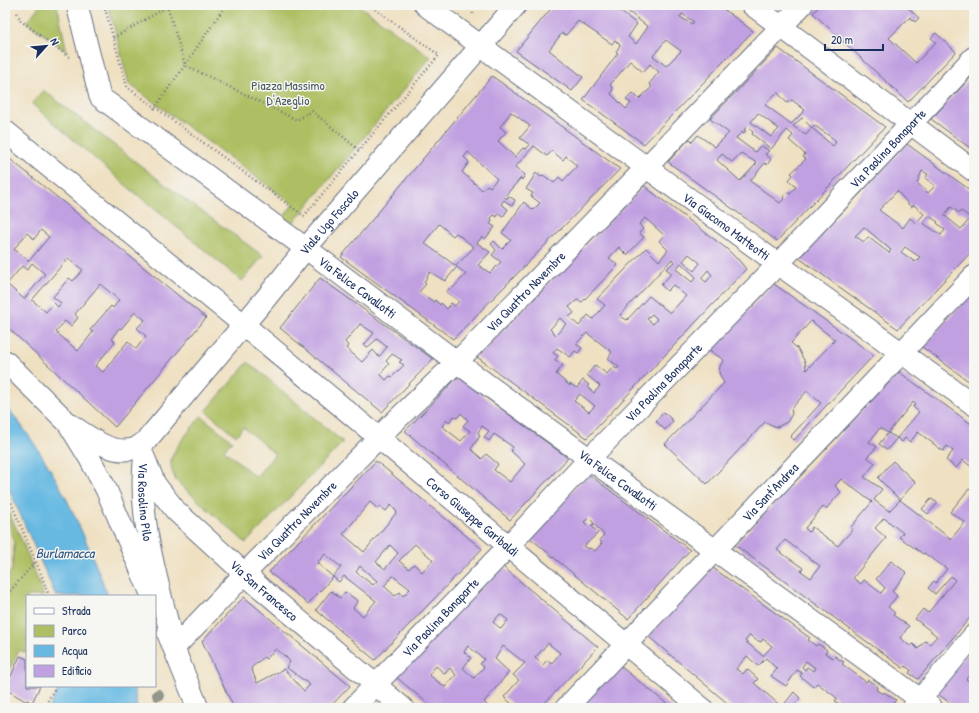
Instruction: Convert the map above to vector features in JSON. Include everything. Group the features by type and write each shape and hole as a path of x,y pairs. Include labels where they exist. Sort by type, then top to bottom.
{"street":[{"path":"77,5 100,97 306,248"},
{"path":"425,5 481,46"},
{"name":"Viale Ugo Foscolo","path":"145,449 306,248 516,5"},
{"path":"752,5 974,171"},
{"name":"Via Quattro Novembre","path":"174,648 244,574 457,362 802,5"},
{"name":"Via Giacomo Matteotti","path":"481,46 778,264 974,405"},
{"name":"Via Paolina Bonaparte","path":"353,708 974,57"},
{"path":"5,131 244,325"},
{"name":"Via Felice Cavallotti","path":"306,248 457,362 715,550 922,705"},
{"name":"Via Sant'Andrea","path":"566,708 974,276"},
{"name":"Corso Giuseppe Garibaldi","path":"244,325 702,708"},
{"name":"Via Rosolino Pilo","path":"5,361 68,423 106,446 114,449 145,449 143,499 146,525 151,553 174,648"},
{"name":"Via Rosolino Pilo","path":"68,423 106,488 152,595"},
{"name":"Via San Francesco","path":"145,449 155,484 176,511 244,574 403,708"},
{"name":"Via Rosolino Pilo","path":"156,605 198,708"},
{"path":"922,705 974,635"}],"path":[{"path":"104,5 127,87 304,216 439,55 369,5"},
{"path":"142,129 226,5"},
{"path":"113,38 167,6 185,65 297,120 312,111 359,150"},
{"path":"17,13 22,21 70,58"},
{"path":"5,488 49,595"},
{"path":"5,597 36,561"},
{"path":"44,708 55,687"}],"green space":[{"path":"40,5 57,5 67,52 27,22"},
{"name":"Piazza Massimo D'Azeglio","path":"108,5 358,5 431,57 292,224 283,218 293,204 129,84"},
{"path":"43,90 167,186 263,256 242,281 128,187 32,104"},
{"path":"248,362 343,442 246,543 176,481 171,463 177,447 201,416 232,441 224,450 256,477 275,454 243,427 236,436 206,411"},
{"path":"5,503 44,595 26,595 26,653 19,650 5,678 5,583 12,569 14,544"}],"water":[{"name":"Burlamacca","path":"5,405 31,439 55,477 92,555 108,595 56,595 5,480"},
{"path":"60,687 134,687 137,708 49,708"}],"building":[{"path":"554,5 620,5 617,9 637,24 628,37 636,44 648,27 625,9 629,5 718,5 753,31 644,144 583,100 618,53 616,52 620,45 615,40 612,44 578,21 566,35 562,33 549,50 583,77 572,91 516,51","holes":["682,14 694,22 692,24 680,17","666,40 681,51 666,66 653,56","630,61 643,72 650,64 659,72 649,84 652,87 639,99 633,93 626,100 631,103 626,109 611,94 613,88 610,85"]},
{"path":"820,5 905,5 919,18 915,22 910,17 889,38 916,63 936,42 931,38 936,33 956,52 908,102 813,13"},
{"path":"778,48 885,127 777,241 668,162 689,139 692,142 698,135 715,147 729,133 710,119","holes":["777,92 787,103 792,100 805,110 791,124 765,105","758,113 779,129 771,137 751,122","802,118 812,128 806,135 793,126","814,125 835,140 834,141 836,142 833,146 812,128","747,126 753,132 752,134 771,149 787,130 793,135 789,140 805,154 803,157 806,159 791,173 793,175 789,180 796,187 790,194 787,192 783,197 784,199 780,203 750,181 765,163 767,165 771,159 765,154 769,151 761,145 755,152 736,138 742,132 743,134 746,131 744,130","741,153 757,163 740,181 717,160 722,154 732,162"]},
{"path":"974,74 973,130 974,151 931,119"},
{"path":"492,76 620,169 453,339 341,257","holes":["511,112 530,126 520,138 530,145 526,149 523,148 515,157 498,141 506,132 500,127","534,146 547,156 552,151 563,160 566,156 577,166 563,181 559,177 554,183 543,175 541,177 536,173 526,189 533,193 531,196 540,203 533,210 524,202 502,233 511,240 502,249 494,241 491,244 496,250 492,255 501,262 490,273 478,265 490,252 477,243 482,237 485,239 495,227 490,224 492,221 491,218 494,215 497,217 498,214 503,217 508,209 501,204 504,200 512,206 515,200 508,196 507,199 504,197 521,178 522,180 525,175 515,167","468,152 497,179 490,187 487,185 482,190 462,172 469,162 464,157","439,224 453,236 456,233 474,247 456,266 424,243","457,267 466,274 453,288 451,287 446,292 459,301 455,306 451,303 447,309 441,303 440,305 435,300 434,302 419,292 426,284 424,282 430,272 445,281"]},
{"path":"907,144 974,193 974,249 898,329 799,258","holes":["922,171 928,174 925,178 935,186 928,193 917,183","897,191 911,207 914,205 924,214 916,223 910,218 903,228 879,210","951,207 959,213 961,211 971,218 961,229 944,215","929,216 938,222 937,223 945,230 941,235 923,223","864,227 891,250 889,253 868,237 864,242 855,236","905,247 920,257 915,262 901,252"]},
{"path":"5,155 206,318 115,427 5,325","holes":["41,230 49,237 29,261 14,249 27,233 34,239","68,258 83,270 73,281 69,278 53,297 61,303 58,307 54,303 46,312 32,300","32,263 45,274 24,299 7,284 22,266 27,270","100,284 119,300 113,308 111,306 90,330 93,332 78,351 56,332 65,321 71,326 78,318 75,314","135,312 145,320 137,328 146,336 136,349 128,341 103,372 95,366 115,342 112,338 119,328 121,329"]},
{"path":"644,186 727,249 746,269 587,438 477,357","holes":["645,218 664,235 659,241 668,250 659,261 646,248 597,299 605,305 593,319 588,315 579,326 569,317 574,313 569,307 577,300 582,302 618,265 609,258 619,247 627,255 644,237 639,233 643,229 639,224","689,254 700,263 694,271 683,261","672,259 674,262 666,269 672,273 661,285 667,291 673,285 686,296 670,313 649,296 627,320 620,315","681,263 696,277 692,282 676,269","708,270 712,275 706,282 701,278","652,314 657,319 653,324 647,319","560,318 566,324 556,335 550,329","587,333 612,352 608,359 619,367 617,369 613,367 607,374 595,365 587,375 600,386 594,393 587,387 589,385 583,380 577,388 570,384 570,386 556,374 563,365 555,360 558,356 553,353 557,348 570,357 575,351 578,353 582,348 576,344","580,394 595,406 589,412 574,401"]},
{"path":"320,278 433,359 382,412 280,328","holes":["360,324 374,333 364,345 368,347 377,339 387,347 379,357 373,350 362,362 346,348 348,346 345,342","392,354 402,360 399,362 404,365 392,377 390,376 386,380 380,374 389,364 386,361"]},
{"path":"774,284 874,355 794,440 790,437 821,403 807,391 791,409 792,414 787,422 777,427 765,422 707,484 665,444 724,383 719,373 720,366 724,360 709,350","holes":["811,321 835,340 806,370 805,362 798,349 791,343"]},
{"path":"974,291 974,385 922,347"},
{"path":"899,372 974,426 974,469 963,460 956,468 946,460 953,451 947,446 943,451 918,432 910,442 905,438 902,442 897,438 919,412 913,407 915,404 913,402 888,433 880,428 869,442 877,447 867,457 875,463 864,477 882,489 874,500 889,511 900,500 951,539 965,522 950,512 969,489 974,492 974,549 973,548 969,552 974,556 974,613 918,679 909,673 911,670 905,666 903,668 735,545","holes":["841,479 872,502 851,527 853,529 838,546 812,527 809,532 805,528 823,507 826,509 841,492 835,486","884,518 903,533 899,537 947,569 936,583 934,581 928,588 935,594 951,576 955,580 928,613 923,609 915,619 937,636 930,644 925,641 918,649 913,644 910,646 900,638 909,626 893,615 895,613 888,607 897,596 892,591 907,573 891,561 876,579 885,588 881,593 864,580 861,584 853,578 886,538 875,528","785,540 820,566 811,578 801,571 803,568 777,550"]},
{"path":"458,377 568,458 510,520 405,431","holes":["461,413 468,420 463,426 470,431 461,441 442,426 447,420 449,422 454,416 457,418","482,426 489,431 484,437 489,441 494,434 513,447 511,451 525,464 510,482 494,470 498,464 486,454 482,459 471,449 480,436 478,433"]},
{"path":"664,412 673,421 665,430 656,421"},
{"path":"888,433 897,438 887,450 879,444"},
{"path":"376,461 482,549 375,660 316,610 331,591 340,598 345,592 358,601 353,608 363,616 376,601 344,576 339,582 333,577 308,604 269,572","holes":["370,502 378,509 380,506 386,511 391,505 397,512 364,552 343,534","415,544 433,560 422,572 414,564 409,569 399,561","390,545 398,553 385,569 376,562","325,554 341,567 333,577 317,563","360,566 377,581 373,585 356,572","393,576 410,589 403,596 400,592 395,596 384,586"]},
{"path":"893,461 915,482 900,500 878,478"},
{"path":"588,474 690,550 628,619 529,537","holes":["589,518 594,523 589,527 584,522","594,524 604,535 599,540 602,543 595,551 584,546 598,533 592,526"]},
{"path":"931,499 938,503 928,514 922,509"},
{"path":"502,566 598,647 540,708 510,708 513,705 504,697 519,680 513,675 525,663 503,646 495,659 509,672 484,702 488,706 486,708 433,708 396,677","holes":["500,614 508,620 501,629 493,622","548,643 560,653 552,663 547,660 543,665 535,658","468,646 484,659 480,664 484,667 474,678 463,668 471,658 464,652","436,666 445,674 450,668 456,675 445,687 429,675"]},
{"path":"713,568 810,638 808,640 816,646 818,644 827,650 825,653 833,658 835,656 844,662 842,664 866,682 868,680 878,687 876,690 883,694 884,692 896,700 893,703 896,705 894,708 861,708 858,706 857,708 845,708 835,701 837,698 817,683 813,687 800,676 802,673 797,670 786,686 771,676 777,669 766,658 758,666 747,656 736,669 743,674 747,669 758,679 754,683 782,707 794,692 800,698 791,708 733,708 648,636","holes":["750,635 754,639 761,642 763,639 772,646 763,656 745,641","806,661 815,668 813,671 807,667 805,670 802,667"]},
{"path":"244,597 350,686 329,708 234,708 202,641","holes":["276,649 290,662 286,667 310,685 304,691 284,669 257,683 251,668 264,657 266,659"]},
{"path":"974,645 974,670 966,679 974,684 974,708 957,708 935,692"},
{"path":"20,656 26,659 26,687 40,687 32,703 27,700 27,702 5,689"},
{"path":"620,666 672,708 580,708"}]}
